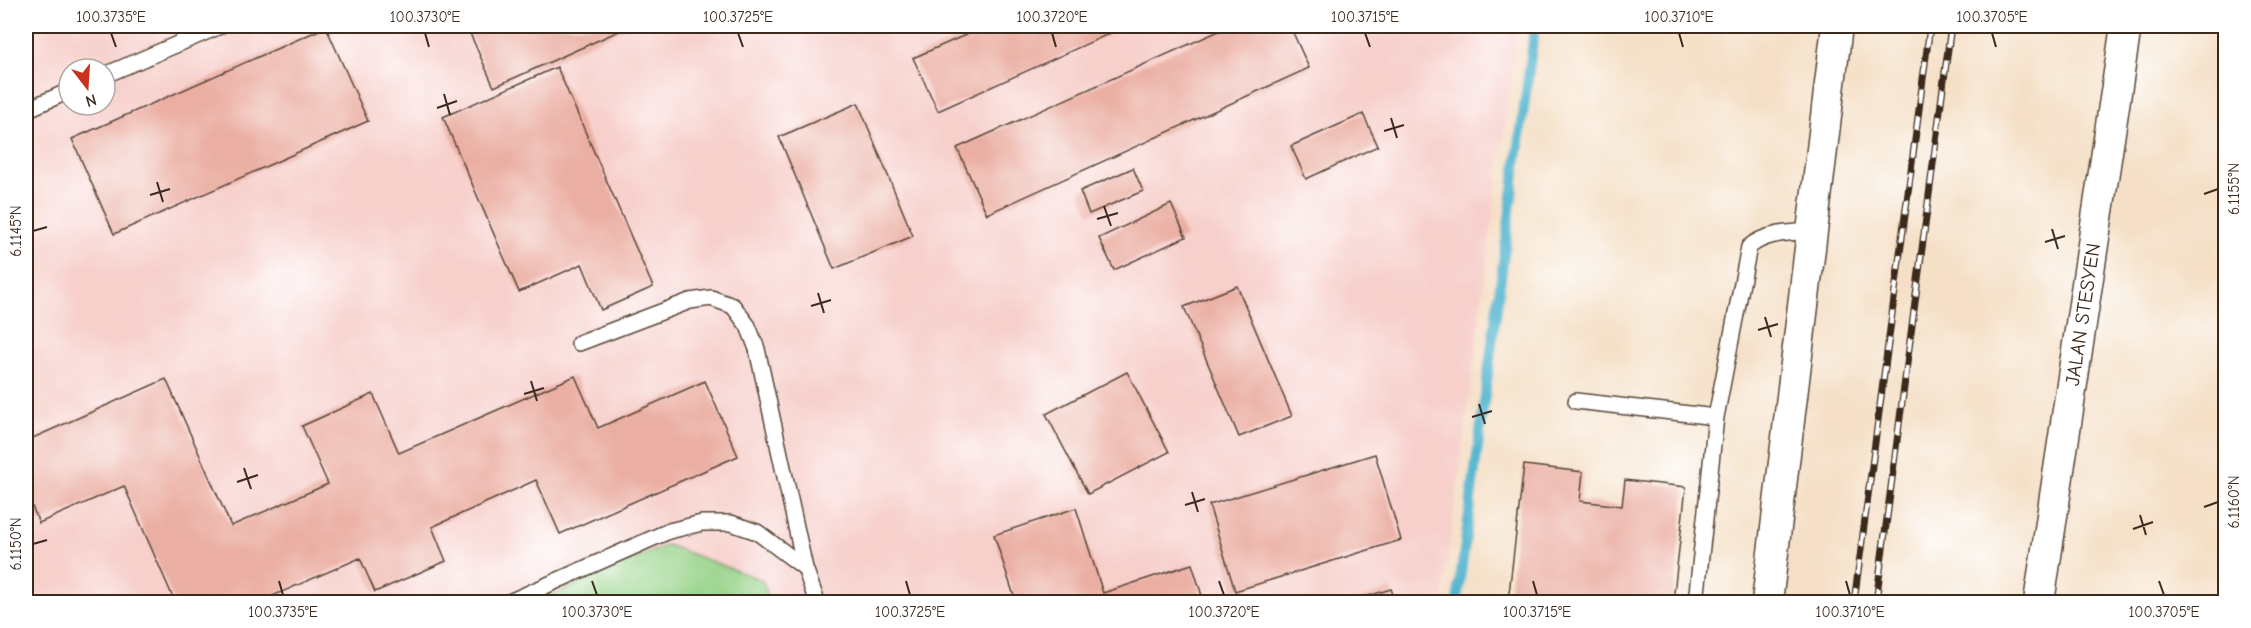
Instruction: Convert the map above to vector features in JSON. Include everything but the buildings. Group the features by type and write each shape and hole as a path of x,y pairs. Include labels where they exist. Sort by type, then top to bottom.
{"street":[{"path":"1767,603 1837,26"},
{"name":"JALAN STESYEN","path":"2039,603 2126,26"}],"lane":[{"path":"117,70 220,26"},
{"path":"26,110 57,96"},
{"path":"1696,603 1716,417 1749,247 1757,240 1768,236 1812,231"},
{"path":"579,344 690,301 711,298 733,306 748,326 757,349 805,568 817,603"},
{"path":"1576,401 1716,417"},
{"path":"509,603 669,531 702,523 731,523 757,532 805,568"}],"shaded area":[{"path":"26,26 1518,26 1442,602 26,602"}],"green space":[{"path":"667,545 762,580 770,602 536,602"}],"waterway":[{"path":"1457,602 1535,26"}],"railway":[{"path":"1854,602 1930,26"},
{"path":"1876,602 1951,26"}]}
